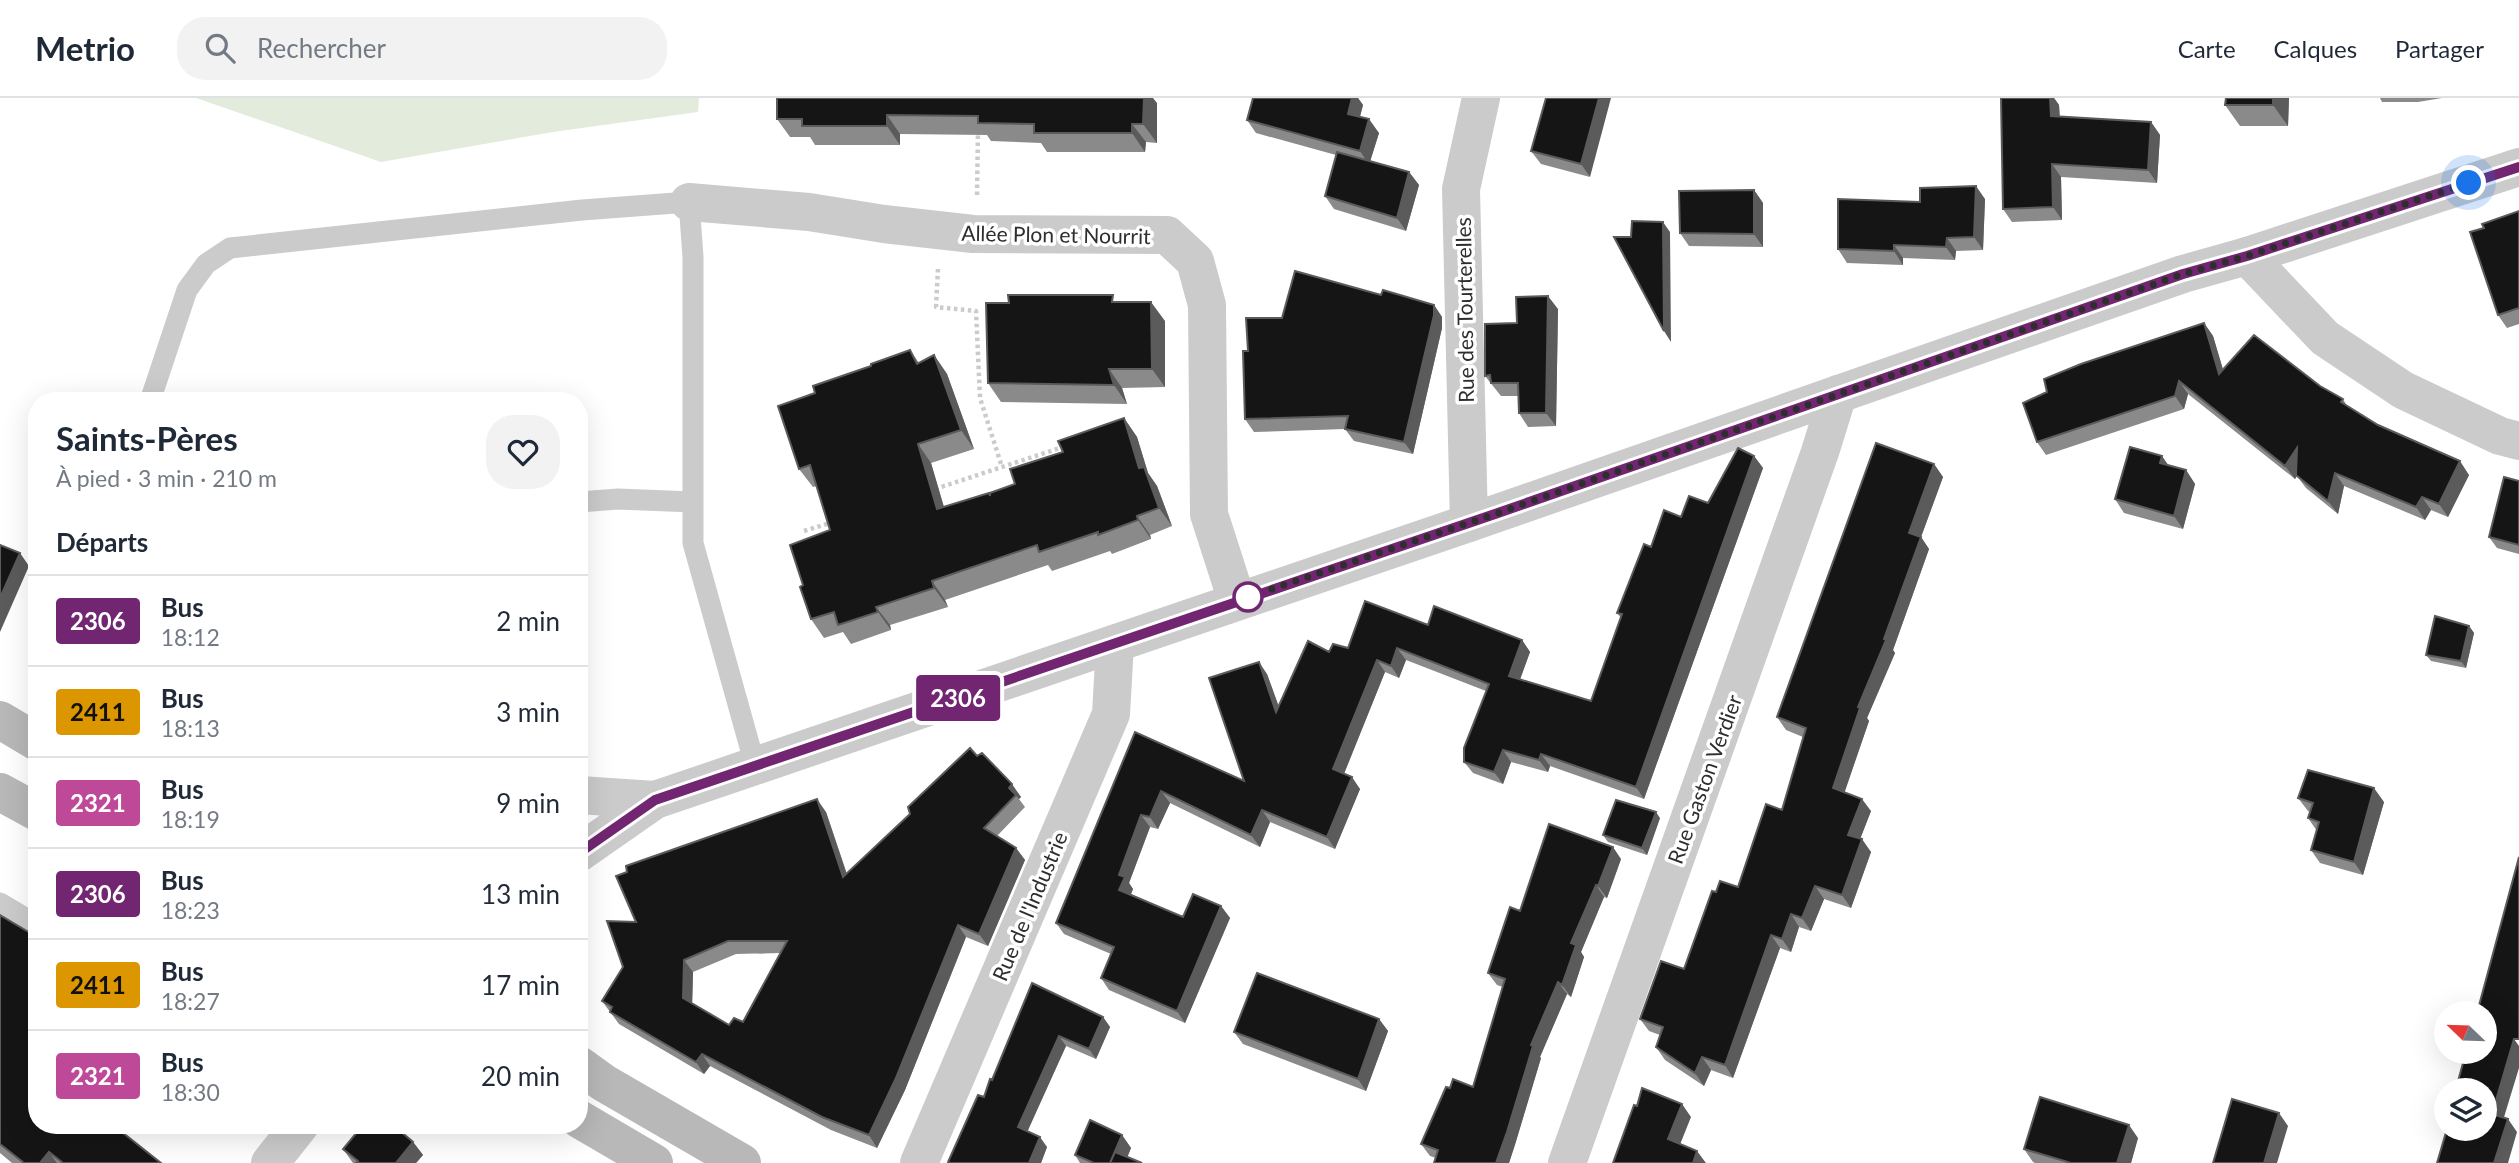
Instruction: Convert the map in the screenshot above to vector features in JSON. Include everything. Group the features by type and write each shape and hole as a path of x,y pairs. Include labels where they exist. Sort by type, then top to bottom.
{"main road":[{"path":"0,720 28,737"},
{"path":"0,792 28,807"},
{"path":"588,1071 742,1163"},
{"path":"588,1124 654,1163"}],"street":[{"name":"Rue des Tourterelles","path":"1469,523 1461,189 1481,98"},
{"path":"588,847 655,800 1469,523 2183,274 2247,256 2519,167"},
{"name":"Allée Plon et Nourrit","path":"690,202 809,212 973,234 1167,235 1195,261 1207,305 1209,514 1237,601"},
{"path":"2247,256 2325,338 2403,390 2500,436 2519,441"},
{"name":"Rue Gaston Verdier","path":"1567,1163 1820,452 1838,394"},
{"name":"Rue de l'Industrie","path":"919,1163 1111,714 1115,644"},
{"path":"588,795 655,800"},
{"path":"270,1163 293,1134"}],"lane":[{"path":"153,392 187,290 206,264 230,248 582,210 690,202 693,257 694,543 755,765"},
{"path":"588,501 618,499 693,502"},
{"path":"0,903 28,920"}],"path":[{"path":"973,234 977,197 978,123"},
{"path":"938,265 936,307 976,311 980,398 1002,467"},
{"path":"923,493 1077,443"},
{"path":"804,531 843,518"}],"green space":[{"path":"196,98 699,98 698,112 553,132 381,162"}],"building":[{"path":"777,98 1144,98 1143,124 1132,124 1132,133 1034,133 1034,124 978,123 978,116 887,115 887,126 802,126 802,119 777,119"},
{"path":"1253,98 1352,98 1348,114 1369,119 1360,151 1247,120"},
{"path":"1546,98 1599,98 1581,164 1531,151"},
{"path":"2001,98 2050,98 2051,116 2151,122 2148,170 2052,164 2053,207 2003,209"},
{"path":"2226,98 2273,98 2273,105 2225,105"},
{"path":"1337,152 1409,172 1397,218 1325,196"},
{"path":"1976,186 1974,237 1947,238 1946,247 1894,245 1894,251 1838,249 1838,199 1920,202 1920,188"},
{"path":"1754,190 1754,234 1680,233 1679,191"},
{"path":"2519,211 2519,308 2498,315 2470,232 2484,228 2482,224"},
{"path":"1632,221 1663,222 1664,331 1614,237 1631,237"},
{"path":"1295,271 1381,295 1383,290 1434,305 1434,315 1404,442 1345,429 1348,416 1245,419 1243,351 1248,351 1246,318 1282,318"},
{"path":"1008,295 1113,295 1112,302 1151,302 1152,369 1109,369 1114,385 988,383 986,303 1009,303"},
{"path":"1548,296 1546,413 1519,413 1518,383 1491,383 1490,375 1485,376 1485,324 1517,323 1516,297"},
{"path":"2204,323 2219,374 2254,335 2320,386 2343,399 2341,402 2378,425 2460,461 2439,504 2422,497 2416,507 2335,473 2328,501 2296,475 2297,448 2285,466 2179,381 2175,396 2037,442 2023,403 2047,392 2044,379"},
{"path":"910,350 917,364 934,355 961,430 918,444 937,509 989,493 990,496 990,493 1015,484 1010,469 1063,452 1058,441 1124,418 1139,468 1144,467 1159,508 1137,516 1138,520 1098,535 1098,532 1039,552 1037,545 932,581 934,588 876,607 878,612 838,625 834,612 811,619 790,545 830,530 810,465 799,469 778,406 815,393 813,386"},
{"path":"1876,443 1934,464 1909,533 1921,537 1884,639 1886,640 1858,707 1860,708 1833,788 1862,799 1848,835 1862,839 1842,895 1815,886 1802,918 1791,914 1782,939 1771,935 1725,1065 1702,1057 1695,1073 1656,1047 1663,1027 1640,1019 1661,961 1684,969 1712,891 1716,892 1720,881 1738,887 1766,804 1782,810 1806,728 1777,717"},
{"path":"2130,447 2162,456 2160,463 2186,470 2174,516 2115,499"},
{"path":"1738,448 1754,456 1636,787 1541,754 1539,760 1503,750 1494,772 1464,762 1464,748 1489,684 1397,648 1391,666 1377,660 1333,769 1352,777 1327,837 1262,810 1251,835 1161,791 1150,817 1141,815 1119,875 1125,877 1119,890 1183,917 1193,894 1221,906 1177,1011 1101,978 1114,947 1056,923 1135,732 1244,781 1209,678 1259,662 1276,712 1308,641 1329,652 1333,644 1348,648 1365,601 1428,625 1434,606 1522,640 1509,676 1591,701 1622,614 1617,613 1644,544 1651,547 1664,510 1681,517 1689,496 1708,503"},
{"path":"2504,477 2519,481 2519,545 2489,537"},
{"path":"0,545 20,553 0,598"},
{"path":"2435,616 2469,626 2461,661 2426,655"},
{"path":"970,748 977,756 982,753 1012,784 1009,788 1016,795 984,828 1016,848 979,934 958,925 896,1078 869,1135 822,1117 702,1054 696,1062 610,1012 612,1007 602,1001 623,967 607,921 636,922 616,876 627,872 626,866 817,799 843,877 910,814 908,807","holes":["728,941 787,941 743,1022 734,1018 729,1025 683,998 684,960"]},
{"path":"2308,770 2374,788 2354,862 2311,850 2319,822 2308,818 2313,803 2298,798"},
{"path":"1616,800 1656,812 1642,848 1603,835"},
{"path":"1549,824 1613,847 1571,943 1576,945 1562,985 1558,982 1531,1045 1533,1046 1496,1163 1434,1163 1438,1150 1421,1144 1446,1087 1450,1088 1453,1079 1473,1087 1505,979 1488,973 1510,907 1520,911"},
{"path":"2519,857 2519,1039 2514,1039 2497,1097 2497,1078 2459,1078 2463,1064 2497,1064 2497,1001 2480,1001"},
{"path":"0,915 28,932 28,1134 124,1134 161,1163 63,1163 49,1152 40,1163 24,1163 0,1144"},
{"path":"1257,973 1379,1019 1358,1079 1234,1032"},
{"path":"1032,983 1103,1017 1089,1049 1059,1036 1018,1127 1040,1137 1029,1163 950,1163 948,1162 978,1095 984,1097 990,1079 992,1080"},
{"path":"1642,1088 1682,1104 1668,1139 1697,1151 1693,1163 1613,1163"},
{"path":"2040,1097 2129,1125 2117,1163 2071,1163 2024,1149"},
{"path":"2232,1099 2279,1113 2264,1163 2213,1163"},
{"path":"2497,1116 2508,1119 2494,1163 2437,1163 2443,1141 2497,1141"},
{"path":"1090,1120 1122,1135 1110,1163 1094,1163 1075,1155"},
{"path":"356,1134 404,1134 413,1142 396,1163 356,1163 358,1161 343,1149"},
{"path":"1115,1152 1142,1163 1110,1163"}],"bus line":[{"name":"2306","path":"588,846 655,800 1495,514 2200,268 2247,256 2519,167"}],"route":[{"path":"1248,597 1495,514 2200,268 2247,256 2469,183"}]}
